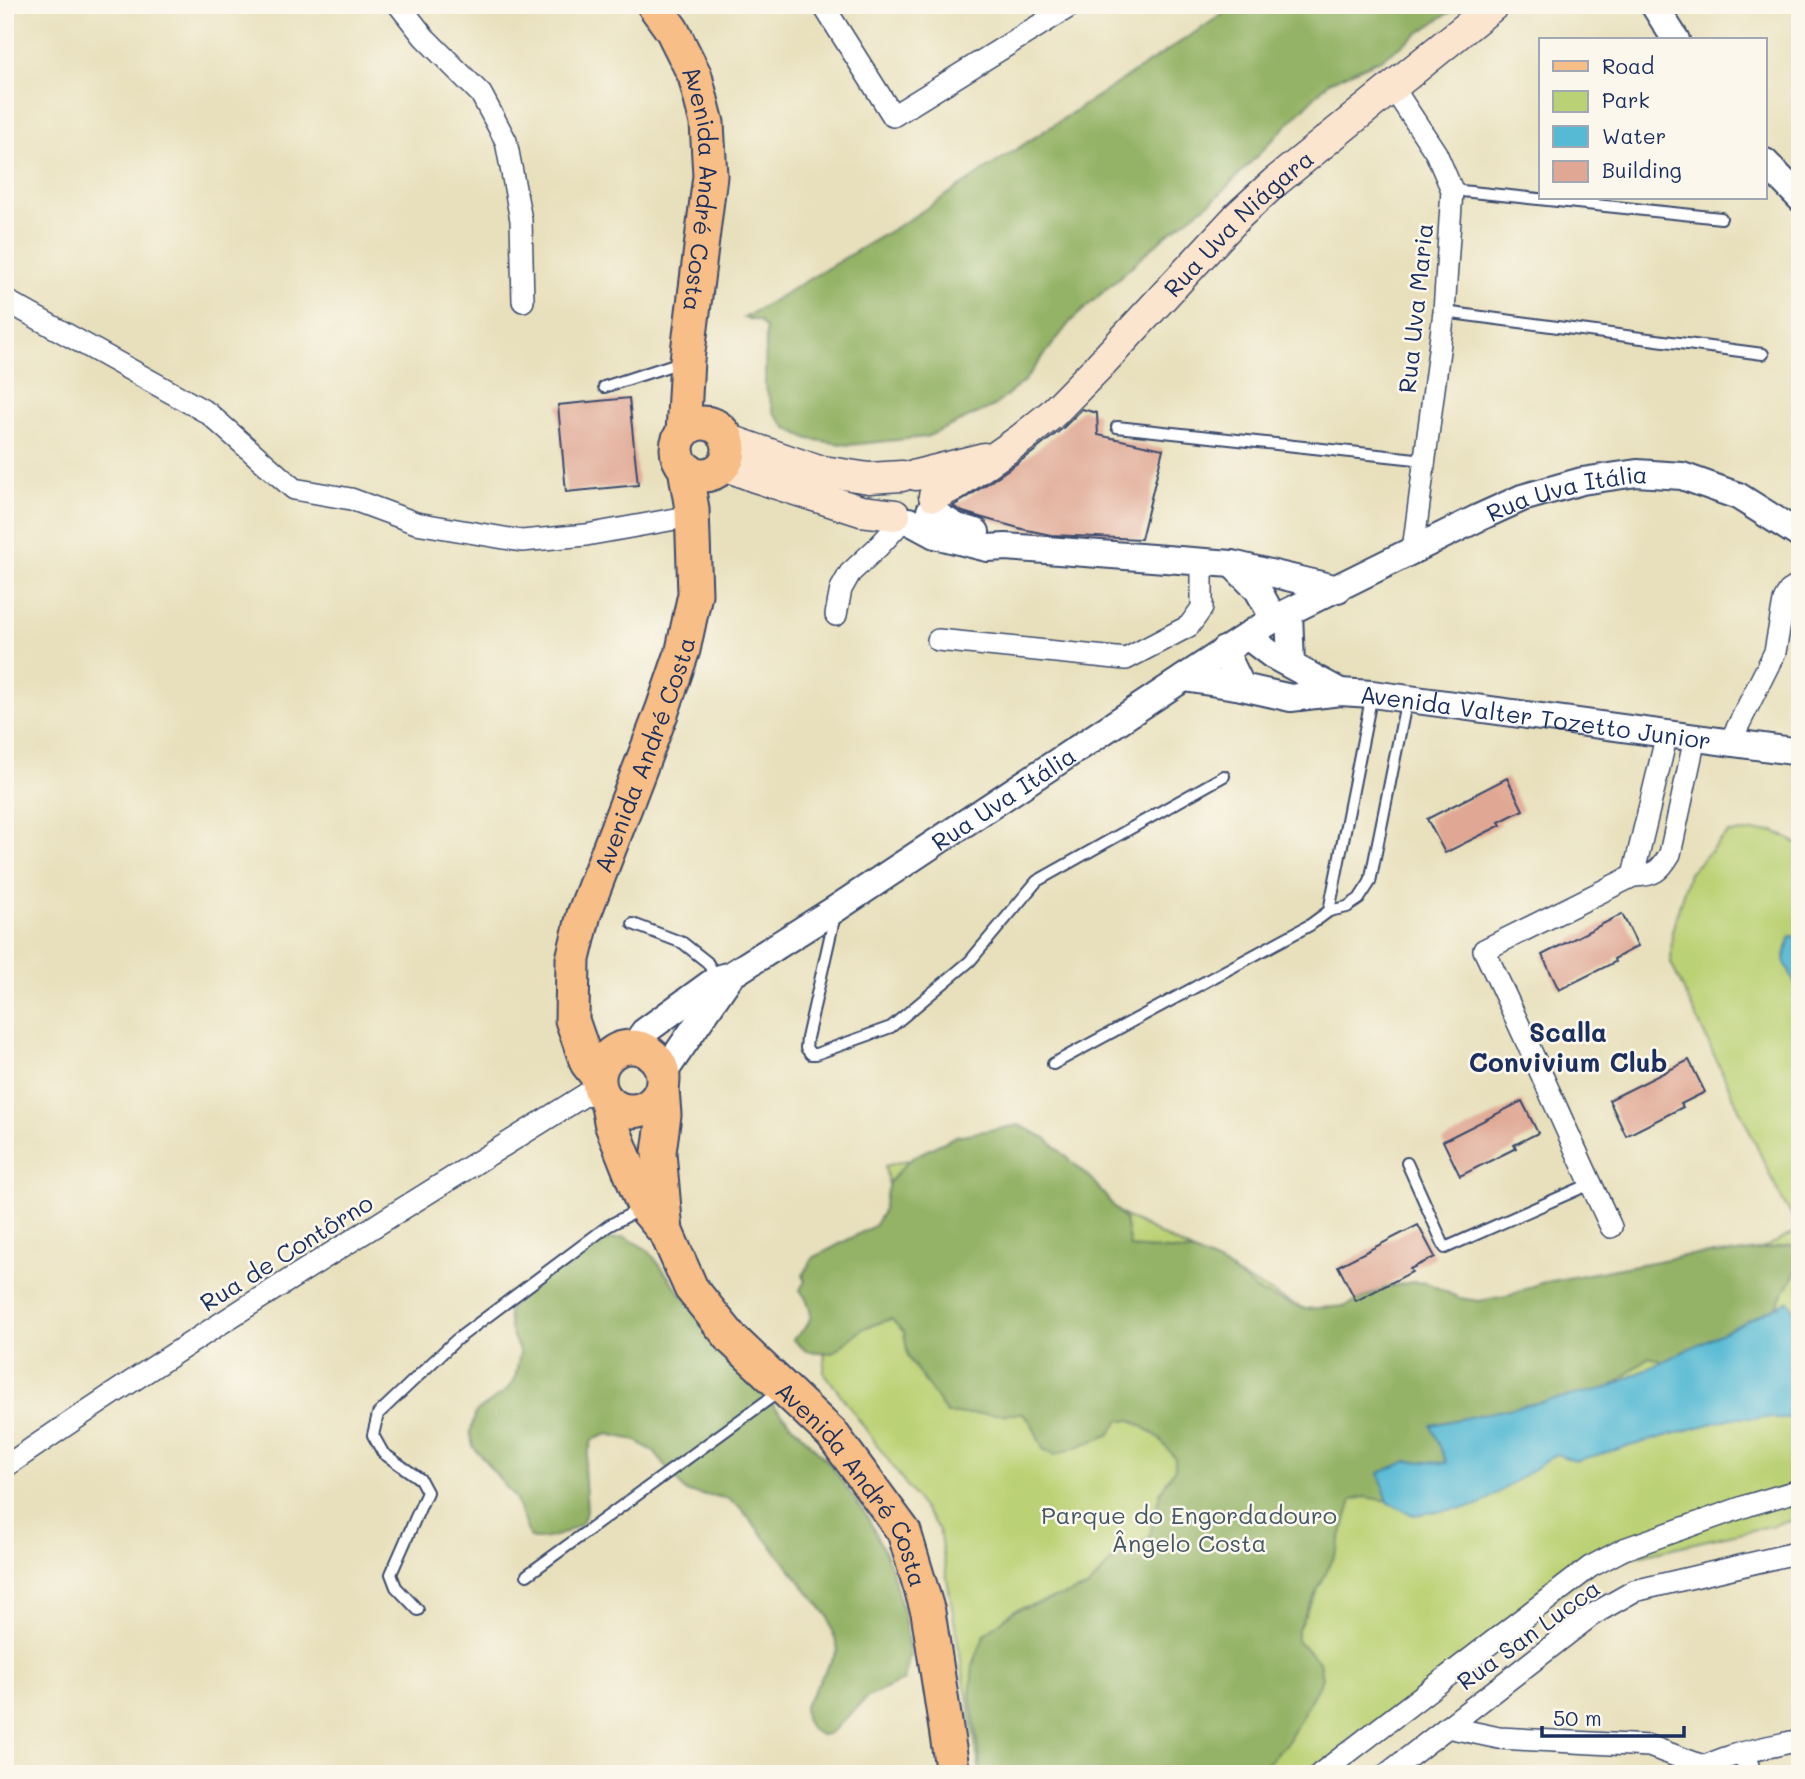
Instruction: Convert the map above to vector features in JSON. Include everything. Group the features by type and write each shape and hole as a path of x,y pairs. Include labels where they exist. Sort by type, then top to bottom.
{"main road":[{"name":"Avenida André Costa","path":"654,5 672,30 695,76 706,123 710,176 684,397 683,433 698,424 716,427 714,456 692,512 695,594 683,650 584,914 573,959 572,1020 587,1063 602,1088 612,1126 644,1207 667,1234 691,1288 732,1339 832,1434 904,1532 928,1612 953,1774"},
{"name":"Rua Uva Niágara","path":"714,456 755,477 861,511 913,502 946,466 998,454 1052,414 1239,215 1284,174 1494,5"},
{"path":"687,371 714,456"},
{"name":"Rua Uva Niágara","path":"714,456 869,478 913,502"},
{"path":"572,996 585,1023 628,1047 644,1049 660,1064 662,1082 653,1103 638,1110 621,1110 602,1088 602,1064 611,1053 628,1047"},
{"name":"Avenida André Costa","path":"662,1082 664,1115 659,1152 667,1234"}],"street":[{"path":"399,5 424,37 481,94 506,141 520,220 523,301"},
{"path":"823,5 893,116 1065,7"},
{"path":"1654,5 1675,38"},
{"name":"Rua Uva Maria","path":"1392,86 1436,153 1452,190 1444,312 1413,550"},
{"path":"1766,163 1800,198"},
{"path":"5,300 208,413 294,489 351,499 416,523 522,541 586,536 692,512"},
{"name":"Rua Uva Itália","path":"628,1047 644,1032 837,908 1224,650 1282,616 1522,498 1582,481 1637,473 1682,476 1738,496 1800,535"},
{"path":"836,615 841,589 850,572 878,547 913,502 935,535 986,548 1006,547 1202,560 1232,564 1338,589"},
{"path":"938,640 1126,659 1189,626 1202,608 1202,560"},
{"path":"1232,564 1282,616 1291,665"},
{"path":"1730,742 1775,652 1784,601 1789,591 1800,584"},
{"name":"Avenida Valter Tozetto Junior","path":"1247,636 1272,655 1340,692"},
{"path":"1224,650 1242,687"},
{"name":"Avenida Valter Tozetto Junior","path":"1184,678 1291,698 1340,692 1372,694 1800,752"},
{"path":"1633,876 1667,734"},
{"path":"1611,1227 1484,950 1633,876 1646,876 1661,869 1670,854 1695,738"},
{"name":"Rua Uva Itália","path":"662,1082 723,981"},
{"name":"Rua de Contôrno","path":"5,1467 110,1395 349,1242 602,1088"},
{"path":"1320,1774 1590,1567 1623,1549 1800,1490"},
{"name":"Rua San Lucca","path":"1387,1774 1592,1615 1633,1591 1800,1552"},
{"path":"1447,1727 1499,1738 1649,1746 1698,1770 1748,1763 1800,1740"}],"lane":[{"path":"1452,190 1539,199"},
{"path":"1548,200 1721,218"},
{"path":"1444,312 1763,354"},
{"path":"604,387 687,371"},
{"path":"1117,427 1425,460"},
{"path":"1329,911 1372,694"},
{"path":"1053,1064 1310,925 1329,911 1347,907 1359,899 1370,882 1407,698"},
{"path":"837,908 807,1038 806,1048 811,1054 891,1027 970,961 1037,881 1224,776"},
{"path":"633,924 683,943 707,962 723,981"},
{"path":"1407,1163 1445,1248 1590,1184"},
{"path":"418,1610 396,1587 391,1574 427,1492 420,1479 383,1452 373,1434 378,1415 456,1339 608,1226 644,1207"},
{"path":"527,1575 784,1388"}],"green space":[{"path":"1237,5 1467,5 1445,15 1381,59 1329,82 1217,197 1165,236 1071,321 1024,381 994,406 926,437 849,445 809,439 787,428 774,413 765,385 766,329 759,321 744,318 910,219"},
{"path":"1774,831 1800,845 1800,1230 1779,1194 1671,963 1672,931 1689,873 1728,833"},
{"name":"Parque do Engordadouro Ângelo Costa","path":"1019,1125 1046,1138 1092,1180 1125,1220 1130,1247 1194,1252 1225,1266 1261,1293 1305,1309 1346,1306 1387,1287 1412,1282 1427,1283 1459,1298 1479,1301 1511,1295 1541,1283 1689,1255 1737,1253 1792,1245 1800,1249 1800,1265 1750,1352 1702,1374 1649,1357 1590,1404 1396,1502 1365,1497 1352,1500 1337,1551 1297,1631 1297,1641 1319,1661 1322,1679 1289,1740 1258,1774 981,1774 970,1697 973,1665 985,1634 1015,1610 1087,1588 1116,1557 1149,1538 1160,1493 1175,1468 1175,1458 1157,1436 1132,1420 1120,1420 1109,1435 1055,1455 1043,1449 1031,1422 1023,1414 947,1414 908,1357 904,1332 891,1319 864,1328 832,1353 806,1351 793,1339 809,1322 809,1304 800,1290 805,1281 803,1275 813,1258 874,1226 882,1213 889,1182 911,1158 956,1136"},
{"name":"Parque do Engordadouro Ângelo Costa","path":"960,1146 1121,1214 1422,1371 1645,1306 1800,1230 1800,1519 1598,1565 1326,1774 980,1774 939,1530 824,1372 828,1257 895,1227 885,1166"},
{"path":"625,1237 648,1250 742,1373 829,1463 868,1518 889,1561 904,1615 910,1655 904,1680 868,1697 829,1734 820,1735 810,1728 805,1719 804,1707 838,1649 828,1616 741,1508 726,1498 686,1492 654,1452 635,1440 608,1434 592,1440 584,1468 587,1510 582,1523 551,1537 530,1538 515,1498 473,1446 470,1433 476,1412 506,1391 515,1379 520,1353 510,1329 508,1312 516,1299 569,1258 602,1241"}],"water":[{"path":"1790,936 1800,937 1800,996 1784,960"},
{"path":"1788,1301 1800,1319 1800,1415 1788,1418 1732,1418 1575,1461 1556,1454 1478,1506 1413,1515 1388,1502 1379,1473 1407,1461 1447,1463 1431,1425 1608,1388"}],"building":[{"path":"629,398 638,485 566,492 558,405"},
{"path":"1082,409 1097,413 1098,435 1163,449 1141,539 1051,535 983,518 953,506 1032,453"},
{"path":"1507,778 1523,810 1499,822 1501,825 1445,853 1427,819"},
{"path":"1622,914 1638,946 1614,959 1615,962 1559,990 1542,955"},
{"path":"1689,1060 1705,1092 1681,1104 1683,1107 1626,1136 1609,1100"},
{"path":"1522,1101 1538,1133 1514,1145 1516,1148 1460,1176 1443,1141"},
{"path":"1418,1225 1435,1257 1356,1301 1338,1266"}],"district":[{"name":"Scalla Convivium Club","path":"1568,1047"}]}
